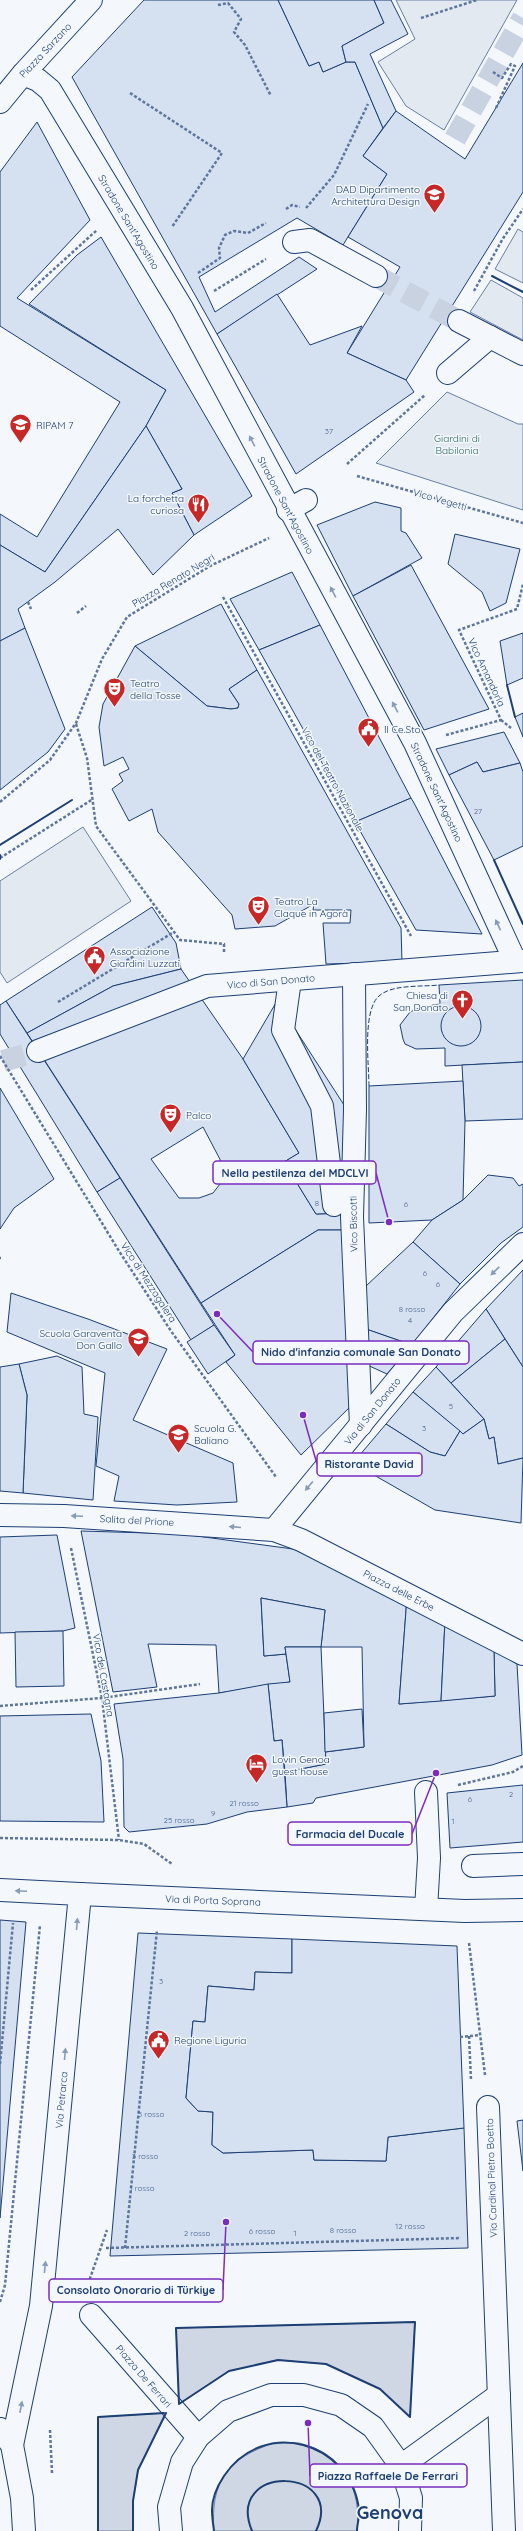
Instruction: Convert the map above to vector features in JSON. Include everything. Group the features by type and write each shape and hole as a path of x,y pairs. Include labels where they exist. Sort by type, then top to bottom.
{"street":[{"name":"Piazza Sarzano","path":"0,102 23,74 92,0"},
{"name":"Stradone Sant'Agostino","path":"23,74 38,80 50,90 182,308 297,512 415,743 519,961"},
{"path":"294,242 310,240 376,276"},
{"path":"459,321 523,354"},
{"path":"448,373 490,337"},
{"name":"Vico di San Donato","path":"38,1051 207,986 519,961"},
{"name":"Vico Biscotti","path":"354,974 355,1110 352,1217 361,1425"},
{"path":"290,980 283,1030 322,1106 334,1205"},
{"name":"Via di San Donato","path":"274,1530 453,1312 523,1244"},
{"name":"Salita del Prione","path":"0,1515 64,1516 274,1530"},
{"name":"Piazza delle Erbe","path":"274,1530 301,1540 523,1654"},
{"path":"426,1792 430,1858 426,1909"},
{"path":"473,1866 523,1864"},
{"name":"Via di Porta Soprana","path":"0,1890 465,1911 523,1910"},
{"name":"Via Petrarca","path":"6,2437 41,2306 80,1894"},
{"name":"Via Cardinal Pietro Boetto","path":"488,2107 504,2531"},
{"name":"Piazza De Ferrari","path":"91,2315 198,2437"},
{"path":"171,2531 169,2507 182,2462 198,2437 228,2411 271,2395 304,2394 341,2405 373,2427 401,2466 411,2498 410,2531"},
{"path":"401,2466 499,2395"},
{"path":"6,2437 22,2498 24,2531"}],"path":[{"path":"420,18 477,0"},
{"path":"218,5 228,3 241,19 234,32 245,46 271,96"},
{"path":"493,72 502,78 511,64 515,66 496,108"},
{"path":"130,93 222,153 169,232"},
{"path":"306,209 334,175 368,104"},
{"path":"281,213 292,205"},
{"path":"459,321 502,240 523,209"},
{"path":"31,290 97,230 123,211"},
{"path":"195,275 220,258 219,248 225,235 234,231 248,233 270,221"},
{"path":"214,291 294,242"},
{"path":"347,464 448,373"},
{"name":"Vico Vegetti","path":"357,476 523,523"},
{"name":"Piazza Renato Negri","path":"0,802 50,760 76,724 102,659 127,617 297,512"},
{"name":"Vico Amandorla","path":"415,743 501,720 459,630 517,609 523,584"},
{"name":"Vico del Teatro Nazionale","path":"223,597 429,968"},
{"path":"28,602 31,609"},
{"path":"77,613 86,606"},
{"path":"501,720 511,728"},
{"path":"76,724 87,758 96,826 180,940"},
{"path":"0,858 93,799"},
{"path":"58,1002 174,932"},
{"name":"Vico di Mezzagalera","path":"0,1056 1,1062 171,1331 295,1503"},
{"name":"Vico dei Castagna","path":"64,1516 102,1698 119,1840"},
{"path":"0,1706 102,1698 200,1684"},
{"path":"426,1792 513,1772 523,1766"},
{"path":"0,1838 119,1840 144,1844 173,1864"},
{"path":"0,2302 5,2285 43,1892"},
{"path":"465,1911 488,2107"},
{"path":"0,2064 13,1921"},
{"path":"125,2248 157,1927"},
{"path":"460,2037 480,2035"},
{"path":"86,2286 108,2230"},
{"path":"106,2248 468,2237"},
{"path":"50,2429 53,2476"}],"green space":[{"path":"396,0 517,0 444,130 406,106 378,62 415,39"},
{"path":"518,229 523,232 523,283 495,269"},
{"path":"491,280 523,298 523,340 470,312"},
{"name":"Giardini di Babilonia","path":"447,392 518,424 523,424 523,510 376,463"},
{"path":"83,827 131,901 7,983 0,972 0,881"}],"shaded area":[{"path":"415,2322 410,2417 380,2389 326,2364 278,2360 229,2371 179,2404 176,2328"},
{"path":"166,2413 138,2470 133,2501 133,2531 98,2531 98,2417"},
{"path":"274,2443 299,2443 314,2448 327,2455 338,2464 352,2487 356,2501 358,2516 357,2531 214,2531 215,2498 219,2485 225,2474 234,2464 245,2456"}],"building":[{"path":"144,0 278,0 309,66 319,62 323,72 346,62 355,62 383,128 363,156 387,174 343,245 297,218 199,277 215,312 299,257 317,269 217,334 72,77"},
{"path":"278,0 374,0 384,23 342,46 346,62 323,72 319,62 309,66"},
{"path":"374,0 391,0 408,34 370,54 396,111 383,128 355,62 346,62 342,46 384,23"},
{"name":"DAD Dipartimento Architettura Design","path":"523,63 523,192 406,380 347,353 400,267 348,237 387,174 363,156 396,111 465,159"},
{"path":"37,122 90,220 17,298 166,390 146,426 45,572 0,545 0,514 37,537 120,402 0,326 0,172"},
{"path":"101,237 252,496 194,535 172,493 182,489 146,426 166,390 29,304 77,255"},
{"path":"277,294 310,345 362,326 347,353 406,380 414,392 296,474 217,334"},
{"path":"146,426 182,489 172,493 194,535 153,575 118,529 55,582 18,609 25,628 0,641 0,545 45,572"},
{"path":"375,502 401,508 401,531 406,533 422,558 353,596 317,525"},
{"path":"455,534 520,549 506,603 490,611 482,592 448,564"},
{"path":"411,565 489,709 424,730 353,596"},
{"path":"292,572 320,625 259,650 230,599"},
{"path":"221,604 257,670 229,689 239,704 238,708 231,709 207,706 135,646"},
{"path":"320,625 411,798 355,822 259,650"},
{"path":"25,628 65,729 48,752 0,790 0,641"},
{"path":"523,633 523,678 507,685 500,641"},
{"path":"135,646 207,706 231,709 238,708 239,704 229,689 257,670 401,928 402,962 326,964 323,923 350,923 351,910 313,910 314,904 275,926 235,929 232,915 158,832 152,809 129,821 112,789 123,781 119,774 129,769 123,757 104,766 99,727 103,704"},
{"path":"523,713 523,737 515,717"},
{"path":"504,732 520,763 483,772 477,762 449,775 436,749"},
{"path":"477,762 483,772 520,763 523,772 523,846 494,860 449,775"},
{"path":"411,798 482,934 416,930 355,822"},
{"name":"Associazione Giardini Luzzati","path":"152,907 176,943 181,969 113,986 27,1033 6,1001"},
{"path":"181,969 243,1059 299,1153 284,1162 316,1214 347,1213 347,1230 318,1230 201,1303 27,1033 113,986","holes":["203,1127 224,1167 220,1184 213,1193 199,1198 179,1198 151,1159"]},
{"name":"Chiesa di San Donato","path":"523,980 523,1062 445,1066 445,1048 416,1049 405,1044 400,1025 410,1012 421,1007 440,1004 439,985"},
{"path":"6,1001 120,1178 97,1192 0,1034 0,1005"},
{"path":"277,1001 344,1105 347,1213 316,1214 284,1162 299,1153 243,1059"},
{"path":"461,1006 475,1012 481,1026 475,1040 461,1046 447,1040 441,1026 447,1012"},
{"path":"523,1062 523,1119 465,1121 462,1065"},
{"path":"463,1081 465,1121 463,1200 432,1220 369,1223 369,1086"},
{"path":"0,1088 54,1179 14,1208 0,1229"},
{"path":"488,1175 513,1178 519,1186 523,1184 523,1227 501,1243 460,1284 413,1242 432,1220 463,1200"},
{"path":"120,1178 214,1325 191,1340 97,1192"},
{"path":"318,1230 347,1230 350,1407 301,1455 226,1362 235,1355 201,1303"},
{"path":"413,1242 460,1284 412,1345 366,1329 366,1286"},
{"path":"523,1270 523,1367 486,1309"},
{"path":"11,1293 88,1319 167,1349 133,1420 233,1463 237,1502 177,1505 114,1501 119,1476 96,1466 105,1373 7,1332"},
{"path":"486,1309 505,1339 451,1383 436,1367"},
{"path":"214,1325 235,1355 208,1374 187,1342"},
{"path":"366,1329 412,1345 387,1374 365,1364"},
{"path":"505,1339 523,1367 523,1458 498,1464 494,1437 489,1439 484,1419 451,1383"},
{"path":"57,1356 82,1367 84,1414 98,1417 93,1500 23,1493 27,1395 19,1364"},
{"path":"19,1364 27,1395 23,1493 0,1491 0,1367"},
{"path":"436,1367 484,1419 463,1434 413,1392"},
{"path":"413,1392 460,1431 445,1456 430,1452 386,1424"},
{"path":"484,1419 489,1439 494,1437 498,1464 523,1458 521,1523 435,1510 353,1463 386,1424 430,1452 445,1456 460,1431 463,1434"},
{"path":"81,1531 182,1534 293,1549 407,1597 399,1704 495,1696 494,1650 517,1664 522,1755 492,1765 316,1798 313,1803 287,1807 285,1772 326,1764 325,1752 364,1747 362,1647 321,1647 325,1610 261,1598 264,1656 286,1654 290,1682 219,1693 216,1645 148,1644 157,1687 113,1692"},
{"path":"57,1535 75,1628 63,1631 0,1633 0,1537"},
{"path":"407,1597 445,1621 441,1701 399,1704"},
{"path":"261,1598 325,1610 321,1647 285,1647 286,1654 264,1656"},
{"path":"445,1621 494,1650 495,1696 441,1701"},
{"path":"63,1631 64,1686 16,1687 15,1632"},
{"path":"285,1647 321,1647 326,1764 285,1772 282,1740 274,1741 268,1684 290,1682"},
{"path":"268,1684 274,1741 282,1740 287,1807 247,1812 207,1824 129,1832 124,1827 123,1759 114,1704 219,1693"},
{"path":"362,1709 364,1747 325,1752 324,1713"},
{"path":"91,1714 101,1761 104,1822 0,1821 0,1716"},
{"path":"523,1785 523,1842 450,1848 447,1793"},
{"path":"0,1920 26,1922 0,2218"},
{"name":"Regione Liguria","path":"138,1933 292,1939 292,1973 255,1972 254,1990 208,1986 205,2022 193,2021 186,2098 198,2111 213,2112 212,2145 223,2153 313,2150 314,2160 386,2161 388,2137 464,2128 468,2248 110,2256"},
{"path":"292,1939 457,1946 464,2128 388,2137 386,2161 314,2160 313,2150 223,2153 212,2145 213,2112 198,2111 186,2098 193,2021 205,2022 208,1986 254,1990 255,1972 292,1973"},
{"path":"523,2120 523,2171 517,2121"}],"tunnel":[{"path":"455,139 523,18"},
{"path":"376,276 459,321"},
{"path":"3,1061 38,1051"}],"fence":[{"path":"369,1086 368,1026 370,1013 374,1003 379,996 391,990 408,987 439,985"}],"wall":[{"path":"492,276 523,292"},
{"path":"507,685 515,717"},
{"path":"0,845 72,800"},
{"path":"494,860 523,924"},
{"path":"415,2322 410,2417 380,2389 326,2364 278,2360 229,2371 179,2404 176,2328 415,2322"},
{"path":"98,2531 98,2417 164,2413"},
{"path":"133,2531 133,2501 138,2470 166,2413"},
{"path":"214,2531 212,2505 214,2496 224,2476 241,2458 260,2447 282,2443 303,2445 323,2453 340,2467 353,2486 359,2510 357,2531"},
{"path":"252,2531 248,2509 255,2493 268,2484 285,2481 302,2485 315,2494 321,2510 316,2531"}],"place":[{"name":"DAD Dipartimento Architettura Design","path":"435,214"},
{"name":"RIPAM 7","path":"21,444"},
{"name":"La forchetta curiosa","path":"199,524"},
{"name":"Teatro della Tosse","path":"115,708"},
{"name":"Il Ce.Sto","path":"368,748"},
{"name":"Teatro La Claque in Agorà","path":"259,926"},
{"name":"Associazione Giardini Luzzati","path":"95,976"},
{"name":"Chiesa di San Donato","path":"463,1020"},
{"name":"Palco","path":"171,1134"},
{"name":"Nella pestilenza del MDCLVI","path":"389,1222"},
{"name":"Nido d'infanzia comunale San Donato","path":"217,1314"},
{"name":"Scuola Garaventa Don Gallo","path":"138,1358"},
{"name":"Ristorante David","path":"303,1415"},
{"name":"Scuola G. Baliano","path":"178,1454"},
{"name":"Farmacia del Ducale","path":"436,1773"},
{"name":"Lovin Genoa guest house","path":"256,1784"},
{"name":"Regione Liguria","path":"158,2060"},
{"name":"Consolato Onorario di Türkiye","path":"226,2222"},
{"name":"Piazza Raffaele De Ferrari","path":"308,2423"}],"district":[{"name":"Genova","path":"390,2513"}]}
